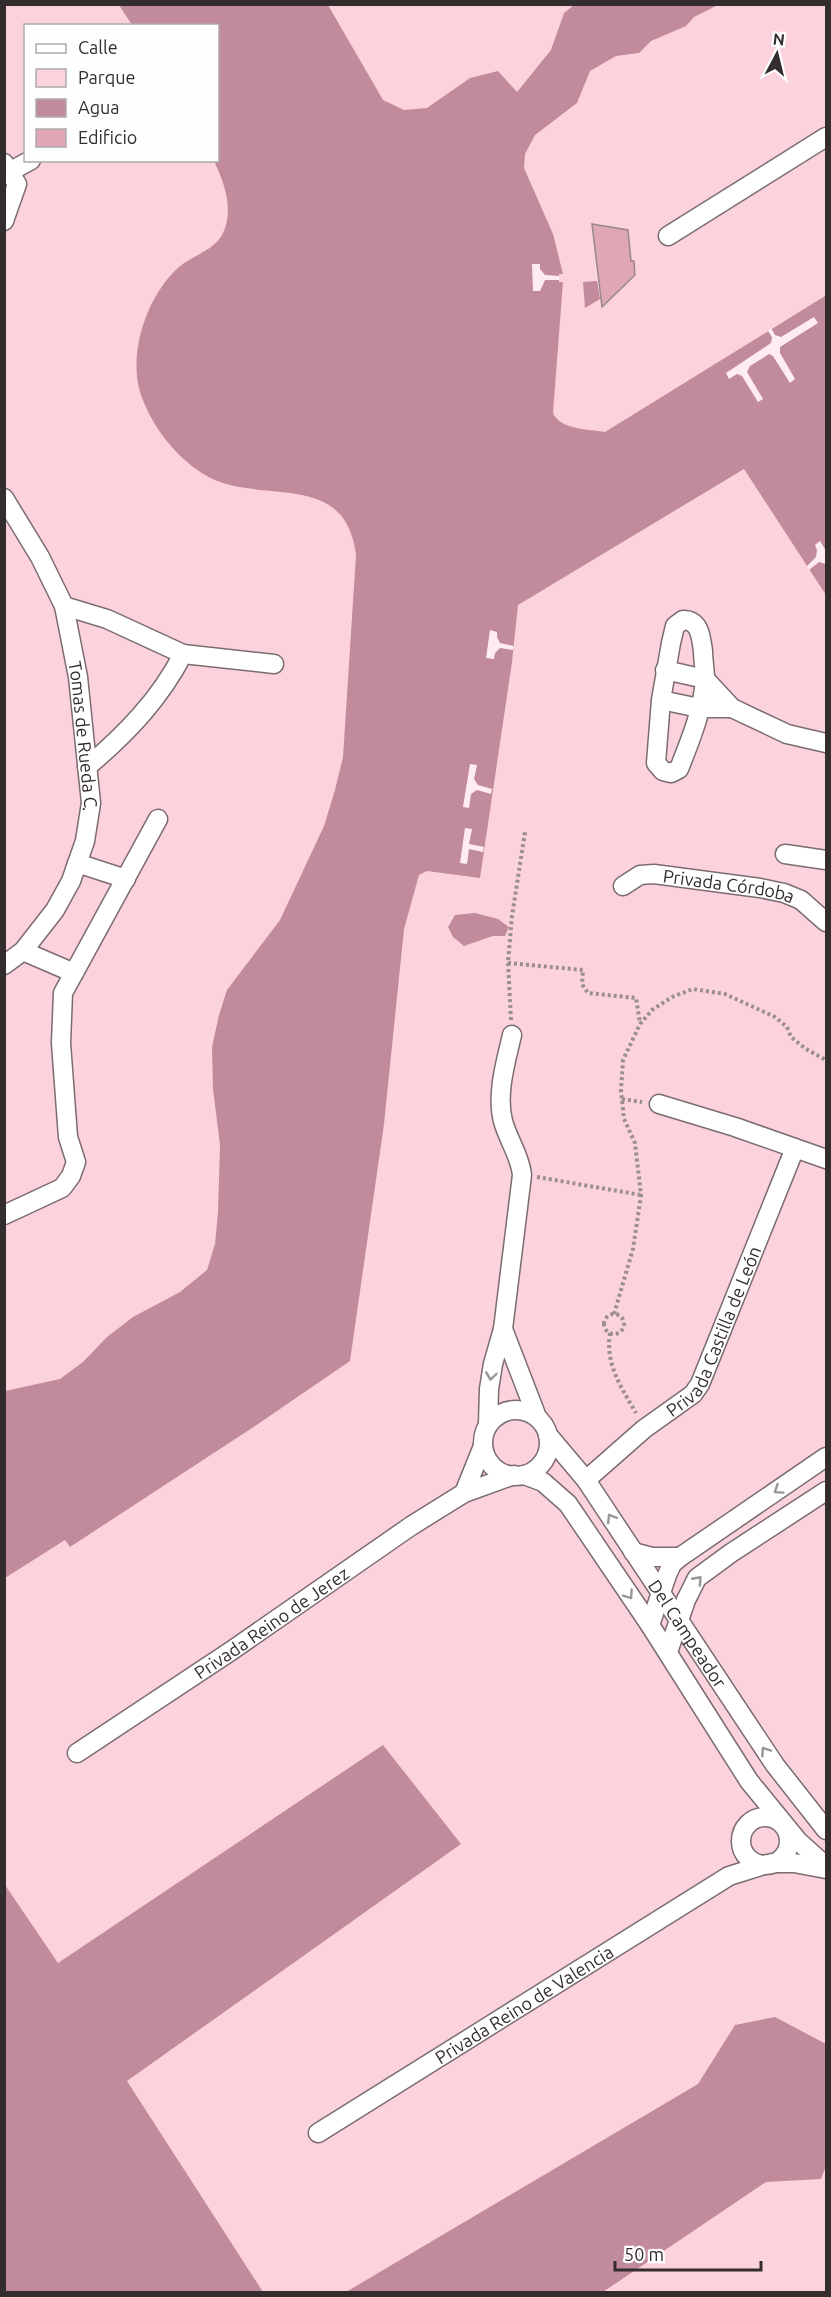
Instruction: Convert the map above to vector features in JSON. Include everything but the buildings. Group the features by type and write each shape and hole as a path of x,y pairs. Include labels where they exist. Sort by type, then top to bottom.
{"street":[{"path":"668,236 826,137"},
{"path":"4,220 18,184 8,167 24,162"},
{"name":"Tomas de Rueda C.","path":"4,498 40,557 64,606 78,677 91,803 85,841 71,881 55,910 23,951 4,965"},
{"path":"64,606 107,619 183,654 274,664"},
{"path":"683,620 689,620 698,626 702,640 705,679 692,737 679,769 671,773 663,771 656,763 665,670 675,626 683,620"},
{"path":"87,766 121,739 170,679 183,654"},
{"path":"665,670 705,679 732,708 787,734 826,743"},
{"path":"662,700 699,708 732,708"},
{"path":"4,1215 62,1188 71,1176 76,1162 68,1137 61,1043 63,993 158,819"},
{"path":"785,854 826,860"},
{"path":"78,862 126,879"},
{"name":"Privada Córdoba","path":"623,886 640,875 654,874 760,888 801,900 826,922"},
{"path":"23,951 74,973"},
{"path":"464,1492 483,1446 488,1425 492,1364 503,1329 522,1174 520,1160 503,1119 504,1075 512,1035"},
{"path":"659,1104 826,1158"},
{"name":"Privada Castilla de León","path":"586,1480 644,1429 693,1394 700,1384 795,1148"},
{"path":"483,1446 486,1457 493,1466 502,1473 519,1475 541,1464 549,1446 548,1435 537,1417 503,1329"},
{"path":"488,1425 496,1416 506,1411 528,1412 537,1417"},
{"name":"Del Campeador","path":"548,1435 586,1480 755,1736 824,1828"},
{"path":"650,1625 670,1570 680,1557 826,1457"},
{"name":"Del Campeador","path":"519,1475 543,1482 568,1504 668,1652 749,1780 782,1824 826,1868"},
{"name":"Privada Reino de Jerez","path":"77,1753 464,1492 519,1475"},
{"path":"668,1652 686,1600 697,1578 826,1491"},
{"path":"633,1552 652,1557 680,1557"},
{"path":"729,1876 739,1861 750,1804 749,1780"},
{"path":"743,1835 750,1859 769,1864 778,1861 786,1852 789,1841 782,1824 787,1781"},
{"path":"743,1835 755,1819 760,1818 782,1824 824,1828"},
{"name":"Del Campeador","path":"769,1864 794,1863 826,1868"},
{"name":"Privada Reino de Valencia","path":"318,2133 729,1876 769,1864"}],"path":[{"path":"512,1035 508,963 512,916 525,832"},
{"path":"508,963 583,970 582,984 588,993 636,998 640,1024"},
{"path":"522,1174 641,1195"},
{"path":"610,1314 620,1316 624,1321 624,1328 619,1333 610,1333 605,1328 605,1318 610,1314"},
{"path":"610,1333 608,1347 612,1371 644,1429"}],"green space":[{"path":"5,5 826,5 826,2292 5,2292"}],"water":[{"path":"119,5 328,5 383,100 404,110 427,108 470,78 498,71 517,92 551,50 564,13 574,5 718,5 694,17 686,26 651,41 639,53 616,56 590,71 577,103 535,135 525,154 524,168 553,234 563,274 559,274 559,282 563,282 553,413 557,419 568,426 605,432 825,296 826,595 744,469 518,605 512,662 480,878 427,871 419,875 404,929 384,1124 350,1361 70,1547 65,1540 5,1578 5,1391 60,1379 83,1362 107,1337 133,1317 180,1292 207,1270 215,1244 218,1212 220,1145 213,1089 212,1047 219,1015 227,990 280,920 324,826 343,757 356,555 350,530 339,513 324,502 286,492 244,488 223,483 195,468 161,434 140,392 137,376 139,342 150,308 168,278 190,259 208,249 222,235 226,226 228,207 224,187 214,162 219,162 219,24 131,24"},
{"path":"597,281 600,299 585,308 583,282"},
{"path":"475,913 498,919 509,927 505,936 493,936 464,946 453,937 448,927 455,915"},
{"path":"383,1745 461,1844 127,2081 263,2292 5,2292 5,1885 58,1963"},
{"path":"775,2017 826,2044 826,2166 821,2179 766,2182 603,2292 346,2292 698,2084 735,2025"}],"pier":[{"path":"532,264 540,264 540,269 545,275 559,276 559,280 545,280 540,291 533,291"},
{"path":"814,317 818,323 780,347 780,353 795,379 790,383 773,356 769,354 750,366 747,372 763,399 758,402 742,376 737,374 729,379 726,373 771,343 772,337 768,331 771,328 775,335 781,337"},
{"path":"820,541 826,551 826,564 819,562 809,570 807,566 816,557 815,545"},
{"path":"490,630 497,632 500,643 514,646 513,650 500,648 495,653 494,659 486,658"},
{"path":"470,764 477,765 474,779 478,785 492,789 491,794 477,790 471,794 469,808 463,807"},
{"path":"465,828 472,829 469,844 484,847 483,852 469,849 467,864 460,863"}]}
